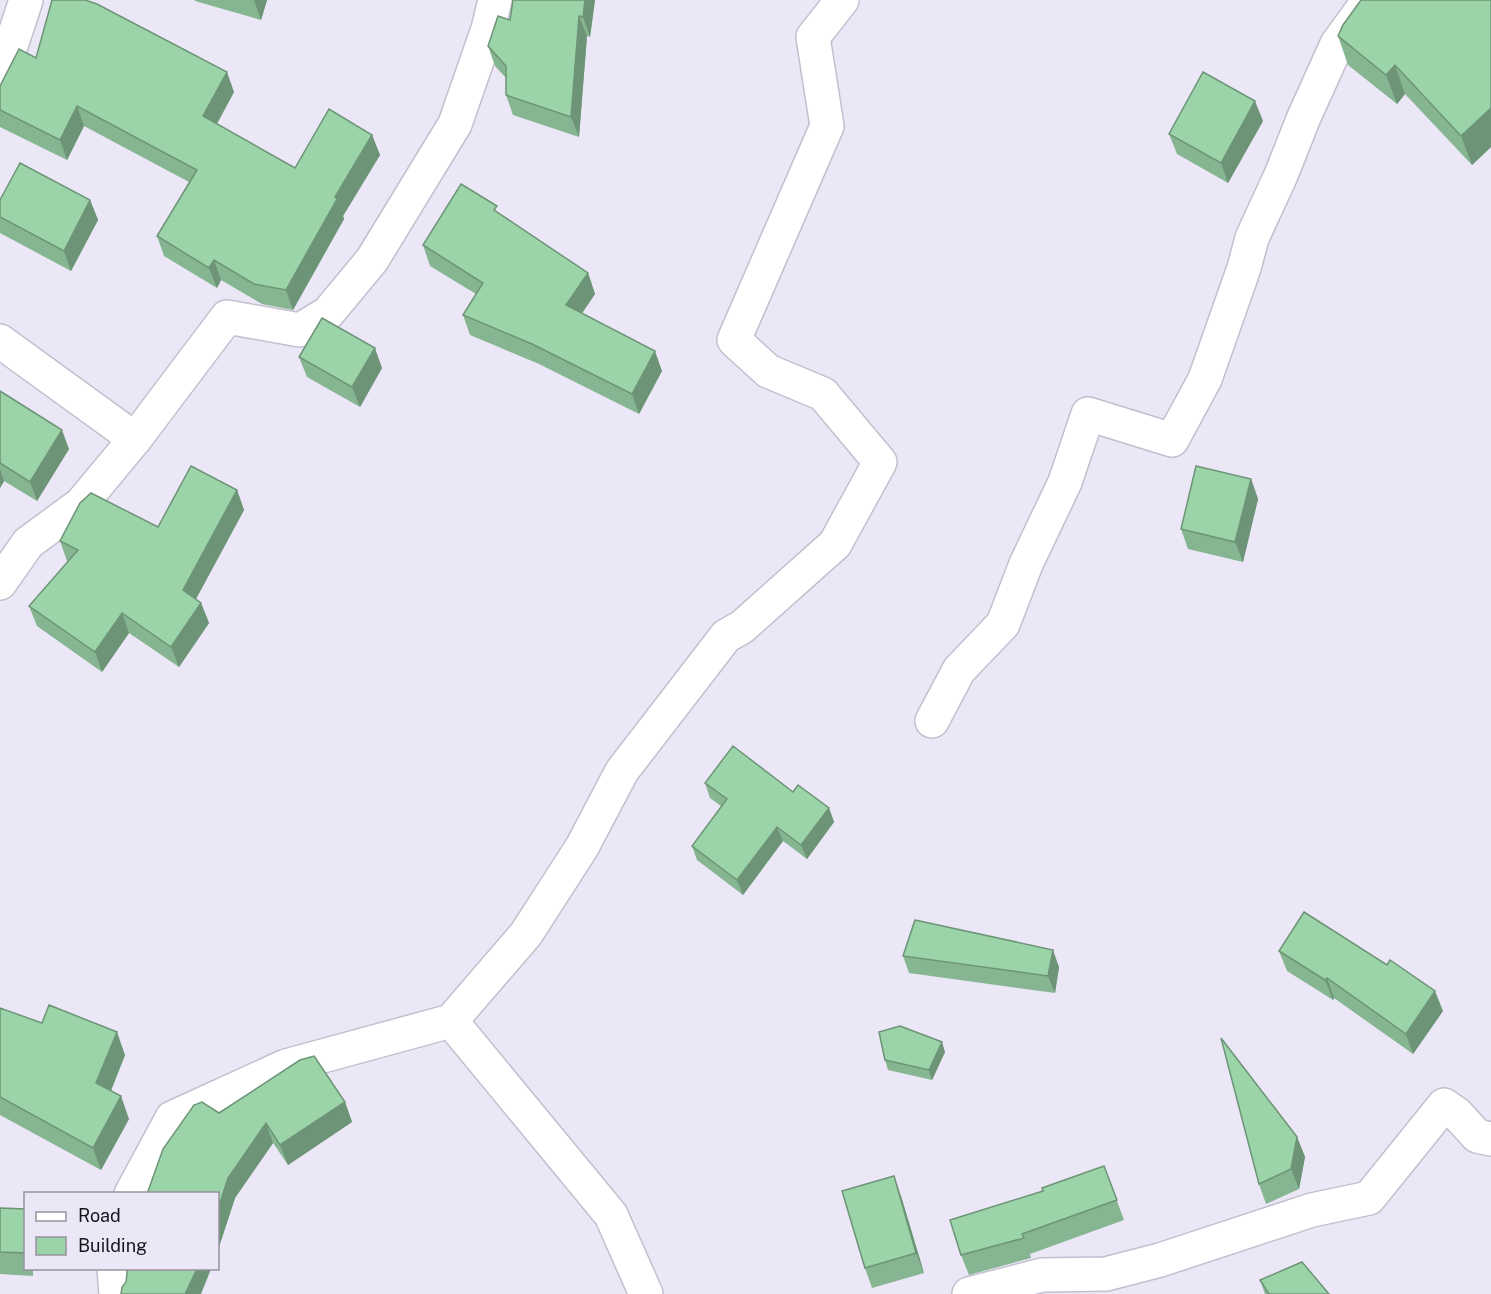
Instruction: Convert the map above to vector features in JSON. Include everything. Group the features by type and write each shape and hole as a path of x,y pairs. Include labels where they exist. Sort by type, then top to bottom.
{"street":[{"path":"0,79 26,0"},
{"path":"0,583 28,543 81,504 135,438 227,317 300,330 328,313 372,260 455,124 488,29 495,0"},
{"path":"132,1192 172,1118 286,1066 452,1022 526,934 582,847 622,771 726,636 742,627 835,544 880,462 823,394 768,371 735,340 827,126 813,37 842,0"},
{"path":"933,721 959,670 1003,624 1026,564 1065,482 1088,414 1172,440 1205,379 1244,268 1252,238 1304,117 1337,44 1369,0"},
{"path":"0,341 135,438"},
{"path":"452,1022 611,1215 646,1294"},
{"path":"969,1294 1042,1275 1106,1275 1160,1260 1312,1210 1369,1198 1444,1105 1458,1114 1477,1136 1491,1139"},
{"path":"114,1270 116,1294"}],"building":[{"path":"52,0 85,0 97,4 227,72 203,116 295,168 329,109 372,135 335,197 337,199 286,290 254,284 214,260 209,268 157,236 197,170 77,106 60,140 0,110 0,86 19,49 36,58"},
{"path":"513,0 585,0 583,17 579,16 571,117 506,95 506,66 488,46 498,16 510,20"},
{"path":"1361,0 1491,0 1491,108 1461,136 1395,65 1386,75 1338,36"},
{"path":"1203,72 1255,101 1221,163 1169,134"},
{"path":"20,163 90,200 64,251 0,217 0,200"},
{"path":"461,184 497,206 494,210 588,273 566,305 655,351 632,394 532,344 463,315 483,283 423,245"},
{"path":"322,318 375,348 352,387 299,357"},
{"path":"0,391 62,430 30,482 0,463"},
{"path":"191,466 237,490 183,590 201,603 171,647 122,613 95,652 29,606 78,550 60,541 80,503 91,493 158,527"},
{"path":"1196,466 1251,479 1235,542 1181,529"},
{"path":"733,746 793,792 798,785 829,808 801,845 777,827 737,880 692,846 727,799 705,783"},
{"path":"1304,912 1387,965 1390,960 1435,991 1406,1034 1327,978 1325,980 1279,951"},
{"path":"915,920 1053,950 1048,976 903,956"},
{"path":"49,1005 117,1032 96,1083 121,1096 93,1148 0,1097 0,1008 42,1023"},
{"path":"900,1026 942,1042 929,1070 885,1060 879,1032"},
{"path":"1221,1038 1297,1137 1291,1169 1259,1184"},
{"path":"314,1056 345,1102 280,1145 266,1123 228,1178 219,1206 219,1192 148,1192 163,1149 194,1105 202,1102 219,1113 300,1060"},
{"path":"1104,1166 1117,1200 1022,1234 1024,1238 961,1255 950,1220 1043,1191 1042,1188"},
{"path":"894,1176 916,1253 865,1268 842,1191"},
{"path":"0,1208 24,1209 24,1253 0,1252"},
{"path":"1302,1262 1329,1294 1269,1294 1260,1280"},
{"path":"127,1270 197,1270 185,1294 121,1294 126,1282"}]}
